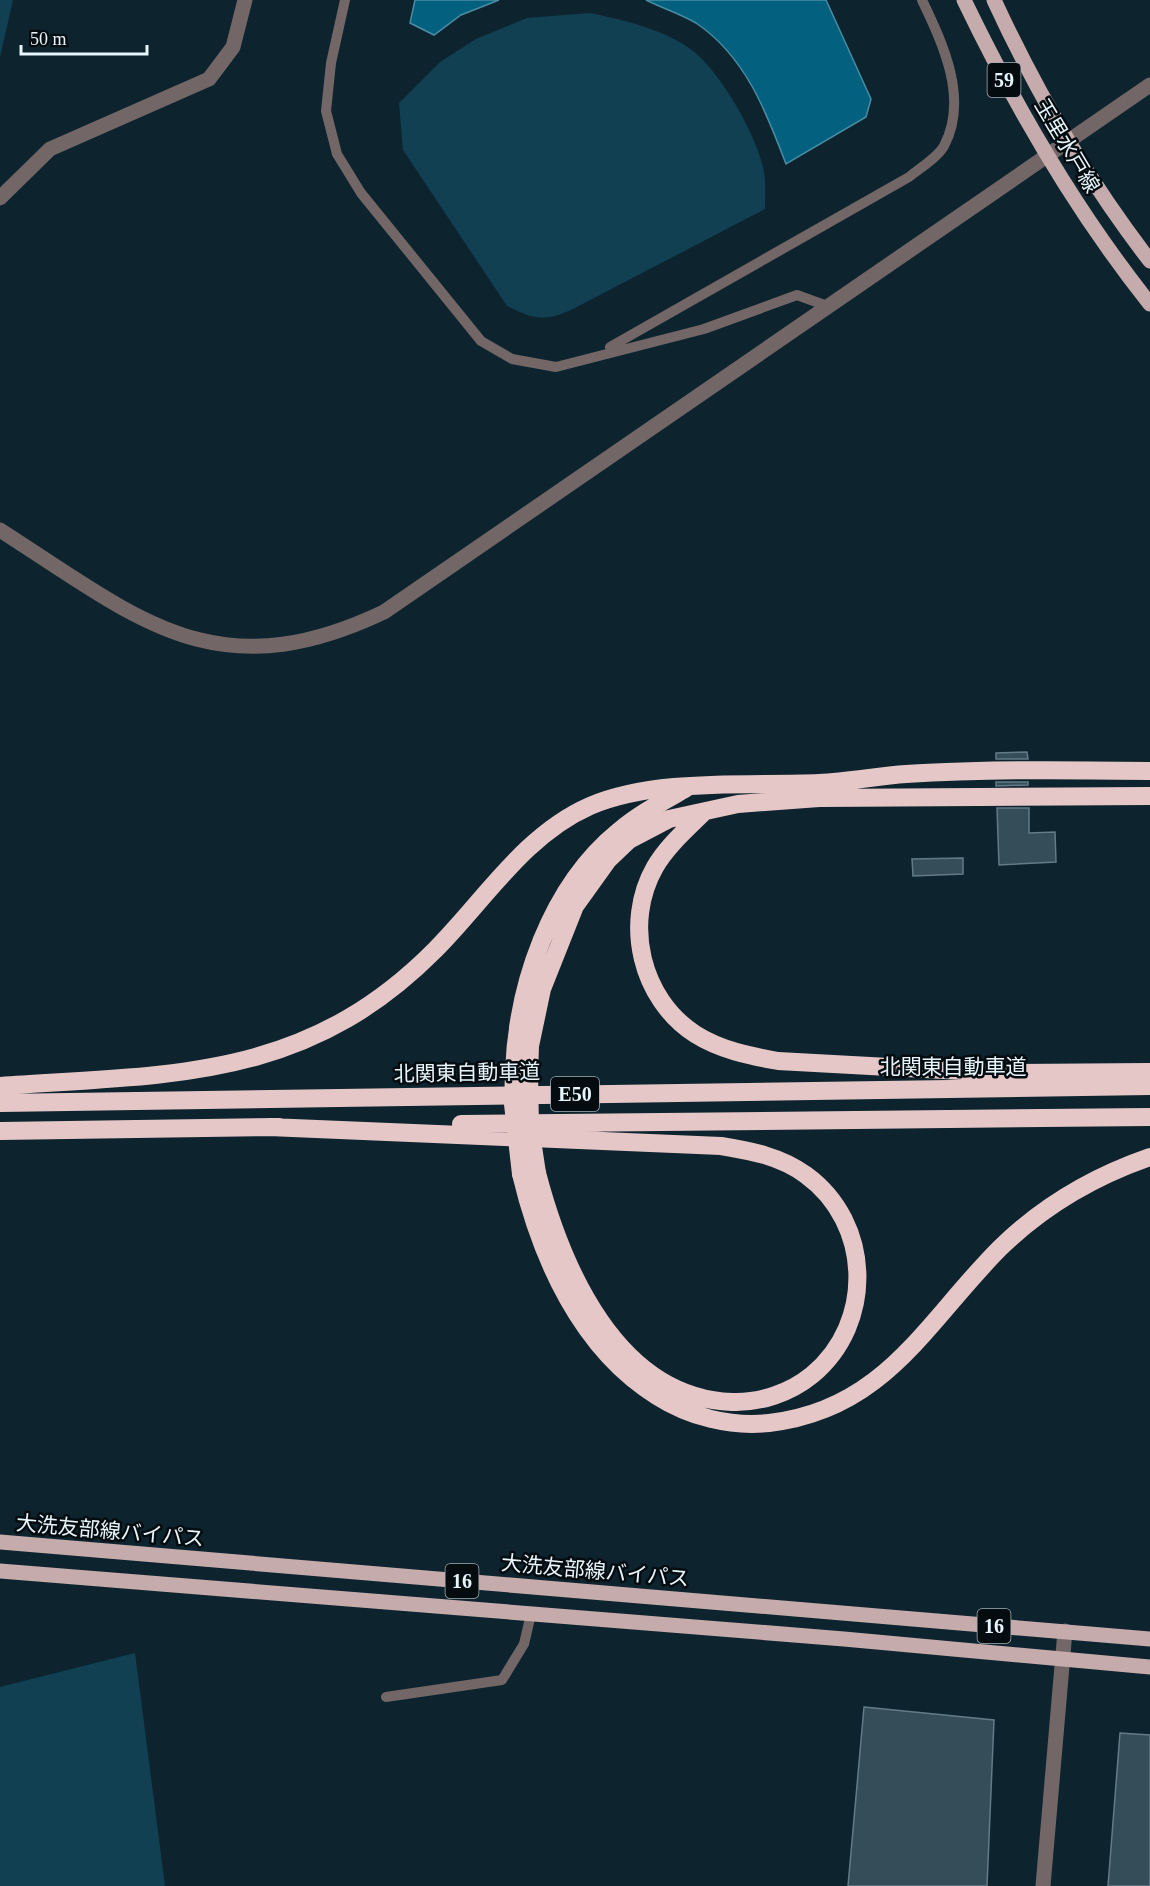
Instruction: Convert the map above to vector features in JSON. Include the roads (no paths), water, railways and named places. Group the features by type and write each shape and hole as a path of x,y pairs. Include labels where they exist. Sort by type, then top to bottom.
{"highway":[{"path":"0,1086 191,1071 236,1064 311,1039 380,1000 408,976 436,949 533,843 561,822 611,798 654,789 821,783 902,774 1010,769 1150,771"},
{"path":"687,788 618,831 580,870 551,922 529,980 515,1043 530,1127 529,1174 538,1235 569,1300 610,1356 630,1377 675,1407 718,1420 744,1424 788,1421 814,1415 860,1393 905,1355 1001,1247 1034,1219 1099,1178 1150,1157"},
{"path":"522,1073 542,989 571,915 590,883 629,840 669,819 738,804 819,798 1150,796"},
{"path":"704,812 668,848 655,867 646,887 639,913 642,960 650,981 661,1002 677,1020 696,1035 747,1055 778,1061 999,1073 1150,1072"},
{"name":"北関東自動車道","path":"0,1103 1150,1086"},
{"name":"E50","path":"0,1131 1150,1117"},
{"path":"269,1127 721,1146 753,1151 784,1161 806,1175 824,1191 840,1213 851,1236 858,1259 859,1284 854,1311 846,1333 830,1357 812,1376 770,1398 742,1402 714,1401 687,1394 664,1382 624,1350 584,1296 529,1174"}],"main road":[{"name":"玉里水戸線","path":"964,0 1007,87 1073,198 1150,304"},
{"name":"玉里水戸線","path":"993,0 1041,95 1070,142 1149,256"},
{"name":"大洗友部線バイパス","path":"0,1542 1150,1639"},
{"name":"16","path":"0,1571 832,1638 1150,1667"}],"street":[{"path":"0,198 50,149 209,80 233,46 245,0"},
{"path":"0,530 129,613 178,635 222,646 265,648 345,631 384,612 1148,90"},
{"path":"1042,1886 1065,1631"}],"lane":[{"path":"345,0 331,63 326,111 337,154 361,194 481,342 512,359 556,367 600,353 704,329 797,295 830,307"},
{"path":"600,353 909,177 943,148 956,117 952,81 940,39 922,0"},
{"path":"386,1697 502,1680 524,1644 531,1614"}]}
